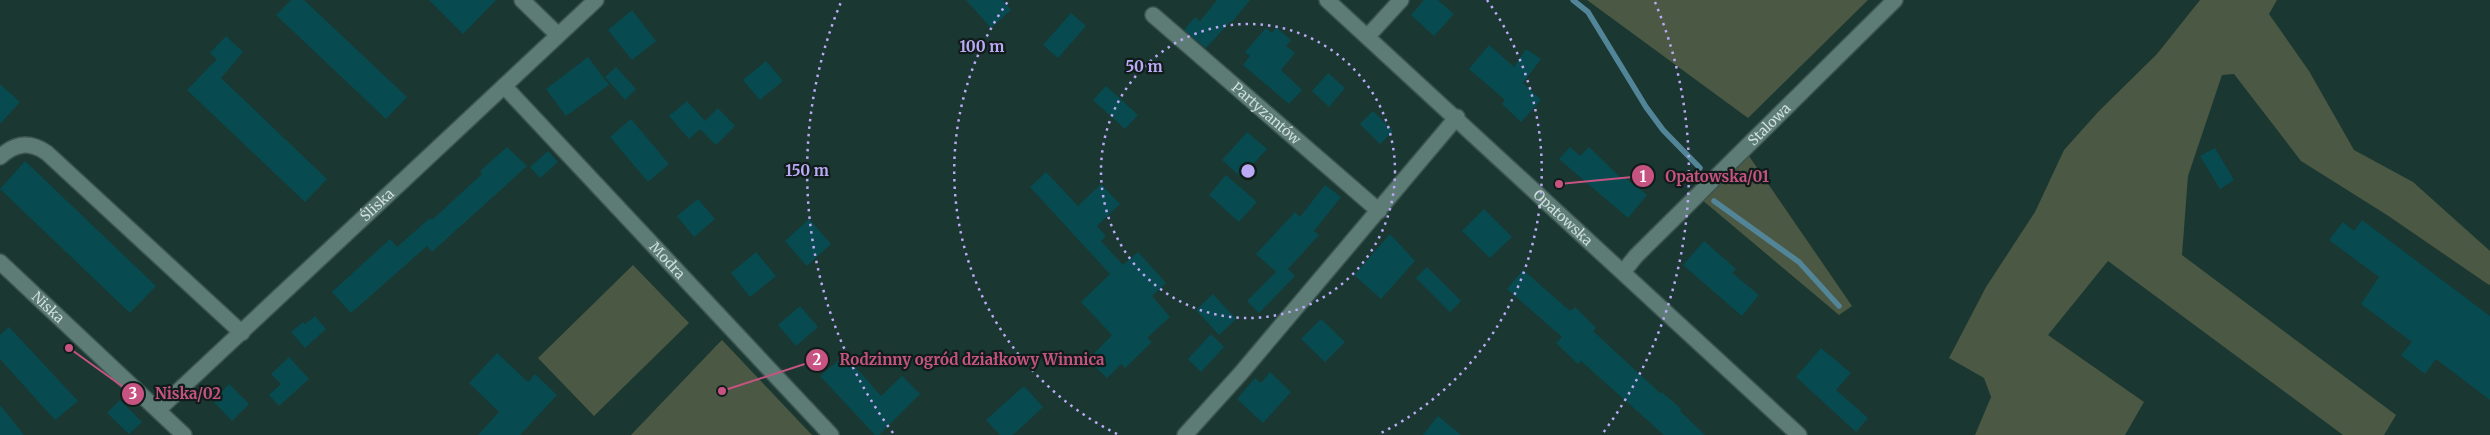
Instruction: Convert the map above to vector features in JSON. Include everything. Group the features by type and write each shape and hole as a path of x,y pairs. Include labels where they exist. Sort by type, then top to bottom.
{"street":[{"path":"522,0 558,35"},
{"name":"Śliska","path":"158,410 596,0"},
{"name":"Opatowska","path":"1327,0 1457,117 1799,435"},
{"path":"1368,36 1401,0"},
{"name":"Stalowa","path":"1623,272 1636,256 1895,0"},
{"name":"Partyzantów","path":"1153,15 1379,211"},
{"name":"Modra","path":"504,86 831,435"},
{"path":"1185,435 1241,373 1457,117"},
{"path":"0,157 10,148 19,144 41,148 48,153 242,333"},
{"name":"Niska","path":"0,262 184,435"}],"green space":[{"path":"1587,0 1868,0 1748,118"},
{"path":"2200,0 2277,0 2269,14 2309,71 2354,150 2413,182 2490,251 2490,284 2387,215 2301,161 2234,74 2222,75 2188,176 2182,255 2396,415 2384,435 2343,435 2108,261 2048,335 2144,402 2125,435 1975,435 1991,397 1984,378 1949,358 1986,287 2035,212 2064,150 2099,111 2157,54"},
{"path":"1749,156 1852,306 1839,315 1701,199"},
{"path":"633,265 689,323 594,416 538,358"},
{"path":"722,340 812,435 631,435 716,346"}],"building":[{"path":"291,0 304,0 407,97 386,119 276,15"},
{"path":"429,0 496,0 463,34"},
{"path":"966,0 1003,0 1011,10 991,28"},
{"path":"1217,0 1250,0 1232,22 1206,48 1184,30 1195,17 1200,21"},
{"path":"1424,0 1438,0 1454,14 1434,36 1411,15"},
{"path":"632,10 656,41 632,60 608,30"},
{"path":"1071,13 1086,26 1058,58 1043,45"},
{"path":"1276,27 1291,40 1286,46 1295,53 1281,70 1302,90 1289,104 1243,65 1250,56 1245,52 1266,28 1272,33"},
{"path":"226,36 243,52 221,78 327,179 305,202 187,90 217,59 210,53"},
{"path":"1489,45 1514,67 1526,49 1541,59 1523,83 1541,100 1521,122 1502,104 1505,100 1469,69"},
{"path":"588,57 609,85 566,116 546,89"},
{"path":"766,61 783,81 760,100 743,80"},
{"path":"616,67 636,89 625,100 605,77"},
{"path":"1328,73 1345,88 1329,107 1312,91"},
{"path":"0,84 20,102 0,124"},
{"path":"1106,86 1138,115 1125,129 1093,100"},
{"path":"687,101 705,121 718,108 735,126 716,145 700,129 689,139 669,116"},
{"path":"1373,111 1393,131 1380,144 1360,124"},
{"path":"631,119 669,164 648,182 610,137"},
{"path":"1247,132 1267,149 1241,177 1222,160"},
{"path":"507,147 527,166 432,252 427,246 351,313 332,292 390,239 397,247 430,218 432,220 482,174 480,171"},
{"path":"1570,147 1580,156 1589,147 1622,179 1624,177 1647,195 1628,218 1559,159"},
{"path":"2215,148 2234,180 2220,189 2200,156"},
{"path":"548,151 558,162 540,178 530,167"},
{"path":"25,161 156,286 130,313 0,189"},
{"path":"1046,172 1078,206 1101,184 1120,204 1097,226 1106,236 1101,241 1123,265 1138,252 1166,283 1152,296 1170,317 1147,338 1152,342 1125,368 1121,364 1107,378 1088,360 1112,335 1081,302 1110,274 1030,187"},
{"path":"1226,175 1257,202 1239,222 1209,195"},
{"path":"1325,185 1341,197 1314,231 1319,235 1288,269 1295,276 1259,313 1247,301 1276,272 1256,254 1295,212 1300,217"},
{"path":"698,199 715,219 694,237 677,216"},
{"path":"1484,209 1512,237 1490,258 1462,231"},
{"path":"809,219 831,244 807,266 785,241"},
{"path":"2362,220 2490,316 2490,400 2436,359 2425,374 2401,355 2412,342 2361,304 2379,277 2329,240 2343,222 2354,231"},
{"path":"1390,234 1415,261 1381,299 1354,275"},
{"path":"1704,241 1736,269 1732,273 1759,295 1742,316 1683,265"},
{"path":"756,252 776,276 750,297 731,273"},
{"path":"1427,267 1461,301 1450,312 1416,278"},
{"path":"1523,270 1570,311 1575,307 1596,328 1593,331 1661,394 1662,392 1681,409 1680,411 1705,435 1664,435 1581,361 1578,364 1556,343 1562,337 1507,289"},
{"path":"1213,294 1236,319 1219,335 1196,310"},
{"path":"800,306 818,327 796,346 778,325"},
{"path":"315,316 326,329 305,348 291,332 303,322 305,324"},
{"path":"1321,319 1345,342 1325,362 1301,339"},
{"path":"9,327 78,401 55,420 0,359 0,335"},
{"path":"1211,334 1224,347 1201,372 1188,359"},
{"path":"1821,348 1851,373 1836,390 1868,418 1856,432 1796,377"},
{"path":"497,353 528,382 535,374 557,395 520,435 478,435 499,412 469,383"},
{"path":"845,355 881,396 902,376 920,394 879,435 875,435 820,376"},
{"path":"289,357 309,379 279,406 269,395 281,384 271,374"},
{"path":"1270,372 1291,392 1263,423 1237,399 1255,378 1261,383"},
{"path":"229,384 249,404 232,421 213,401"},
{"path":"1024,386 1043,407 1013,435 1000,435 986,420"},
{"path":"120,400 142,422 129,434 107,413"},
{"path":"0,405 13,421 24,435 0,435"},
{"path":"1438,416 1461,435 1423,435"}],"waterway":[{"path":"1573,0 1588,12 1646,107 1663,130 1700,168"},
{"path":"1714,201 1799,262 1839,306"}],"place":[{"name":"Opatowska/01","path":"1559,184"},
{"name":"Niska/02","path":"69,348"},
{"name":"Rodzinny ogród działkowy Winnica","path":"722,391"}]}
